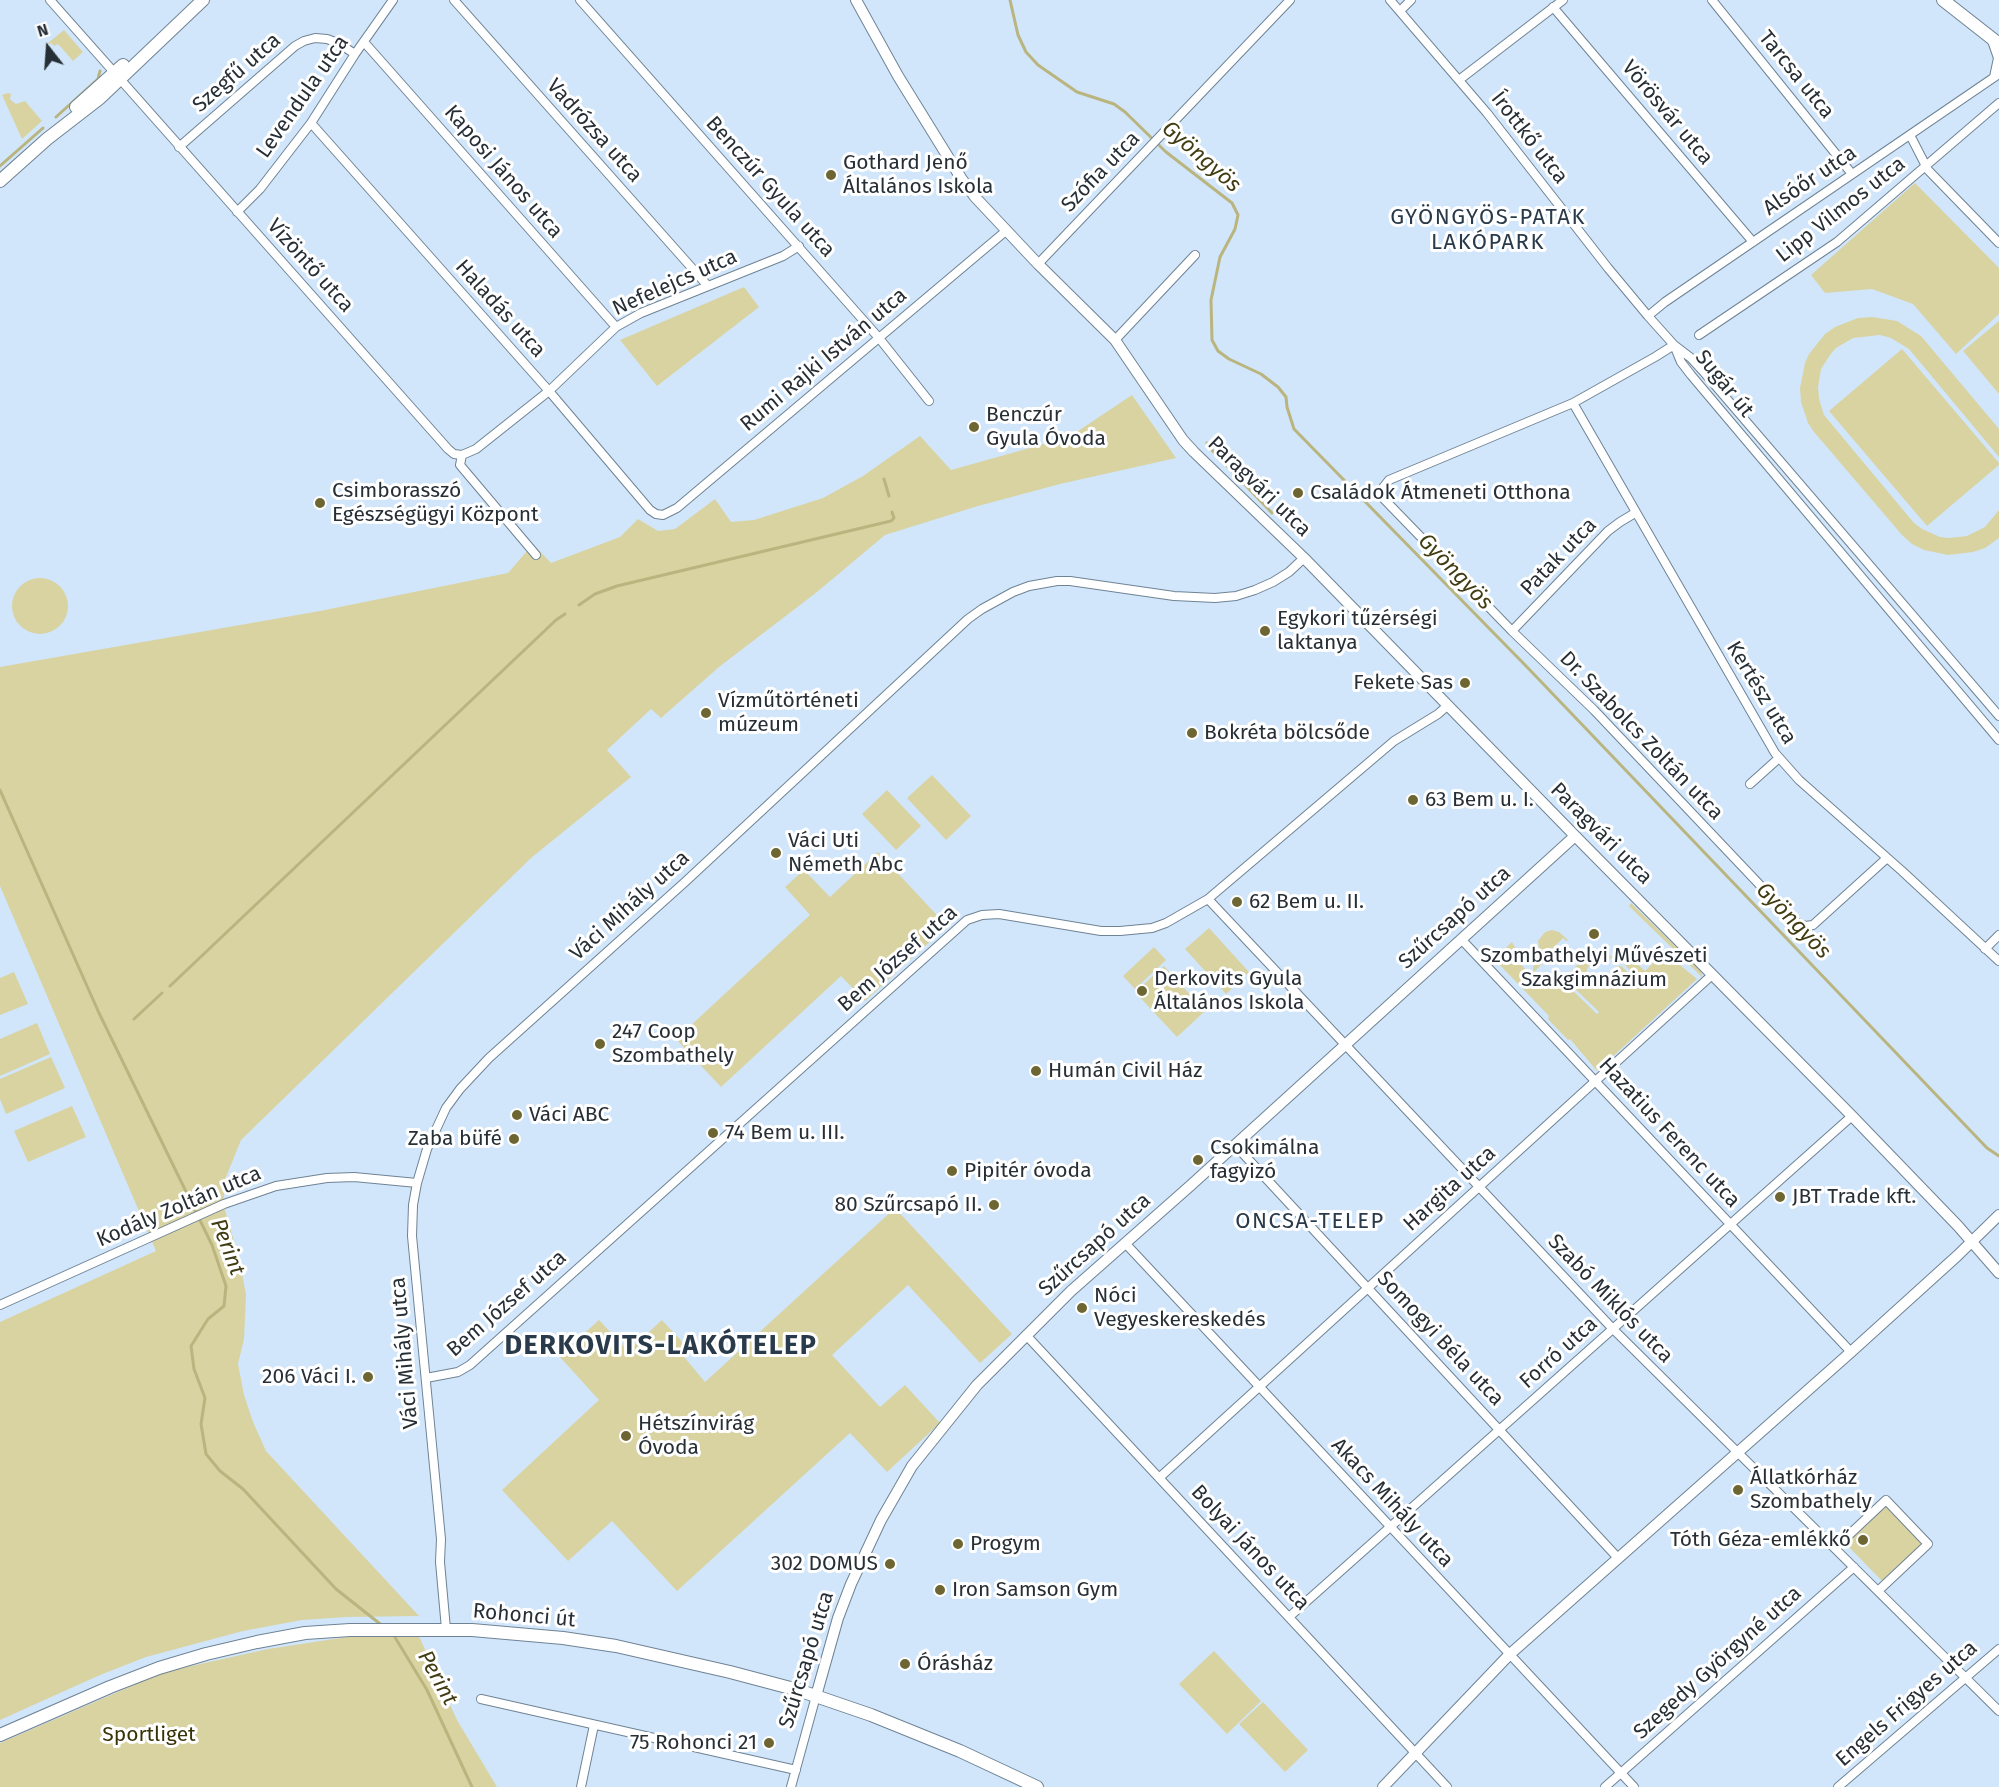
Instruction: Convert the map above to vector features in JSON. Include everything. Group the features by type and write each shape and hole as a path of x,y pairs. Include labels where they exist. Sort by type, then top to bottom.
{"main road":[{"path":"0,181 47,139 66,117 117,76 155,36 203,0"},
{"path":"1943,0 1995,41"},
{"name":"Rohonci út","path":"0,1735 110,1687 159,1668 206,1654 305,1633 446,1629 551,1637 616,1646 730,1671 816,1695 871,1715 960,1751 1037,1787"}],"street":[{"name":"Vízöntő utca","path":"50,0 448,448 454,454 462,455"},
{"name":"Levendula utca","path":"237,212 260,189 311,123 393,0"},
{"name":"Vadrózsa utca","path":"454,0 707,285"},
{"name":"Benczúr Gyula utca","path":"580,0 799,246 879,338 929,401"},
{"name":"Szófia utca","path":"1038,264 1290,0"},
{"name":"Írottkő utca","path":"1390,0 1459,80 1648,316 1674,345"},
{"path":"1400,11 1411,0"},
{"path":"1459,80 1563,0"},
{"name":"Tarcsa utca","path":"1712,0 1852,174"},
{"name":"Paragvári utca","path":"862,2 898,76 975,197 1038,264 1115,340 1172,424 1194,452 1304,558 1852,1116 1972,1241 1999,1273"},
{"name":"Vörösvár utca","path":"1553,7 1753,242"},
{"name":"Szegfű utca","path":"179,147 295,46 304,41 315,38 327,39 355,54"},
{"name":"Alsóőr utca","path":"1648,316 1996,76 1998,58 1995,41"},
{"name":"Kaposi János utca","path":"364,42 616,327"},
{"name":"Lipp Vilmos utca","path":"1699,335 1837,242 1999,104"},
{"name":"Haladás utca","path":"311,123 549,391 650,510 663,515"},
{"path":"1910,135 1925,165 1936,180 1999,243"},
{"name":"Rumi Rajki István utca","path":"663,515 677,508 1007,230"},
{"name":"Nefelejcs utca","path":"462,455 476,450 549,391 616,327 641,313 783,256 799,246"},
{"path":"1115,340 1195,255"},
{"path":"1572,404 1674,345"},
{"name":"Sugár út","path":"1674,345 1691,357 1999,716"},
{"name":"Sugár út","path":"1674,345 1681,362 1691,375 1999,740"},
{"name":"Dr. Szabolcs Zoltán utca","path":"1572,404 1389,480 1381,490 1385,501 1512,631 1594,710 1795,922 1805,927 1813,925 1887,858"},
{"name":"Kertész utca","path":"1572,404 1765,739 1779,758 1799,780 1999,961"},
{"path":"462,455 460,465 536,555"},
{"name":"Patak utca","path":"1512,631 1608,531 1635,513"},
{"name":"Váci Mihály utca","path":"446,1629 440,1562 441,1539 412,1236 413,1205 427,1149 446,1108 460,1089 482,1064 685,882 968,619 982,609 1029,586 1057,581 1174,596 1215,598 1236,596 1274,582 1304,558"},
{"name":"Bem József utca","path":"426,1378 458,1372 470,1365 967,920 982,915 999,914 1101,931 1138,931 1166,923 1208,899 1394,741 1447,706"},
{"path":"1750,784 1779,758"},
{"name":"Szűrcsapó utca","path":"791,1787 835,1629 851,1584 899,1487 912,1466 955,1410 1000,1360 1125,1243 1575,836"},
{"name":"Szabó Miklós utca","path":"1208,899 1613,1329 1999,1712"},
{"path":"1985,949 1999,935"},
{"name":"Hazatius Ferenc utca","path":"1461,939 1851,1352"},
{"name":"Hargita utca","path":"1160,1478 1712,975"},
{"name":"Forró utca","path":"1289,1617 1852,1116"},
{"name":"Somogyi Béla utca","path":"1236,1145 1618,1558"},
{"name":"Kodály Zoltán utca","path":"0,1305 250,1194 300,1181 354,1177 417,1183"},
{"path":"1384,1785 1509,1655 1851,1352 1999,1215"},
{"name":"Akacs Mihály utca","path":"1125,1243 1634,1787"},
{"name":"Bolyai János utca","path":"1026,1335 1447,1787"},
{"path":"1835,1548 1886,1500 1928,1544 1878,1591"},
{"name":"Szegedy Györgyné utca","path":"1605,1787 1854,1567"},
{"name":"Engels Frigyes utca","path":"1838,1787 1999,1649"},
{"path":"481,1699 796,1770"},
{"path":"581,1787 594,1725"}],"green space":[{"path":"64,30 83,52 73,61 58,44 54,46 51,43 43,47"},
{"path":"11,94 10,99 16,104 25,101 42,121 22,139 2,95"},
{"path":"1915,183 1999,268 1999,314 1956,354 1913,304 1872,289 1825,293 1811,275"},
{"path":"744,287 759,307 657,386 620,340"},
{"path":"1872,317 1897,321 1921,336 1999,429 1999,457 1909,349 1891,338 1880,335 1853,338 1836,348 1830,355 1821,369 1818,387 1824,415 1914,523 1922,529 1940,537 1967,536 1985,527 1999,510 1999,538 1985,548 1948,555 1924,550 1912,544 1808,423 1801,402 1800,388 1809,354 1825,334 1835,327 1858,318"},
{"path":"1999,321 1999,394 1963,351"},
{"path":"1902,349 1999,463 1927,526 1829,411"},
{"path":"1132,395 1176,458 1060,484 978,506 885,535 817,592 719,667 661,718 651,709 607,750 631,777 531,858 241,1140 226,1177 223,1203 240,1262 246,1295 244,1339 238,1364 244,1395 253,1422 266,1451 419,1616 302,1620 243,1631 146,1657 0,1720 0,1322 156,1251 0,886 0,667 320,611 508,573 533,544 551,563 620,537 638,519 658,531 675,529 715,499 731,522 754,520 823,498 863,476 920,436 951,470 1069,437"},
{"path":"40,578 51,580 60,586 66,595 68,606 66,617 60,626 51,632 40,634 29,632 20,626 14,617 12,606 14,595 20,586 29,580"},
{"path":"932,775 971,816 946,840 907,798"},
{"path":"887,790 921,826 896,850 862,814"},
{"path":"878,852 947,926 865,1001 841,976 721,1087 676,1039 810,915 785,887 804,870 830,897"},
{"path":"1631,903 1701,971 1703,978 1629,906"},
{"path":"1209,928 1249,972 1226,994 1185,949"},
{"path":"1552,930 1559,932 1568,940 1563,938 1552,949 1550,948 1541,958 1545,961 1533,973 1533,967 1540,956 1538,941 1545,932"},
{"path":"1512,942 1516,949 1515,959 1541,984 1565,983 1597,1014 1599,1012 1567,981 1566,977 1586,956 1591,958 1602,947 1612,957 1608,961 1601,959 1594,961 1586,973 1589,984 1597,989 1606,988 1614,983 1617,977 1615,967 1617,966 1621,966 1632,976 1634,974 1623,963 1630,957 1645,971 1664,952 1697,979 1597,1071 1570,1039 1568,1040 1548,1019 1549,1016 1494,959"},
{"path":"1154,947 1166,960 1135,989 1123,976"},
{"path":"1164,966 1205,1011 1177,1037 1135,992"},
{"path":"14,972 28,1004 0,1015 0,978"},
{"path":"37,1023 50,1054 0,1076 0,1039"},
{"path":"51,1057 65,1088 6,1114 0,1099 0,1079"},
{"path":"72,1106 86,1137 28,1162 14,1131"},
{"path":"895,1208 1012,1334 980,1363 908,1285 832,1355 880,1407 905,1385 940,1423 887,1472 850,1433 677,1591 612,1521 568,1561 502,1490 599,1400 559,1356 599,1320 628,1351 662,1320 686,1346 680,1352 705,1382"},
{"path":"1886,1502 1926,1543 1884,1583 1844,1542"},
{"name":"Sportliget","path":"418,1634 457,1720 497,1787 0,1787 0,1743 164,1672 268,1649 347,1637"},
{"path":"1214,1651 1261,1701 1227,1734 1179,1684"},
{"path":"1263,1702 1308,1750 1285,1772 1239,1724"}],"waterway":[{"name":"Gyöngyös","path":"1010,0 1018,35 1026,52 1038,65 1077,92 1114,104 1166,152 1232,203 1238,215 1235,229 1220,257 1211,300 1212,340 1218,351 1229,359 1261,374 1278,387 1286,397 1294,429 1527,667 1987,1148 1999,1156"},
{"path":"56,117 98,79 100,71"},
{"path":"0,166 43,128"},
{"path":"1207,443 1272,513"},
{"path":"884,479 889,496"},
{"path":"579,605 595,594 617,586 891,521 894,518 892,512"},
{"path":"170,986 556,620 565,614"},
{"name":"Perint","path":"0,790 99,1013 212,1245 226,1286 224,1306 208,1319 191,1346 194,1369 205,1398 201,1424 206,1454 220,1471 243,1489 336,1589 384,1627"},
{"path":"134,1019 162,993"},
{"name":"Perint","path":"393,1634 427,1690 472,1787"}],"place":[{"name":"Gothard Jenő Általános Iskola","path":"831,175"},
{"name":"Benczúr Gyula Óvoda","path":"974,427"},
{"name":"Családok Átmeneti Otthona","path":"1298,493"},
{"name":"Csimborasszó Egészségügyi Központ","path":"320,503"},
{"name":"Egykori tűzérségi laktanya","path":"1265,631"},
{"name":"Fekete Sas","path":"1465,683"},
{"name":"Vízműtörténeti múzeum","path":"706,713"},
{"name":"Bokréta bölcsőde","path":"1192,733"},
{"name":"63 Bem u. I.","path":"1413,800"},
{"name":"Váci Uti Németh Abc","path":"776,853"},
{"name":"62 Bem u. II.","path":"1237,902"},
{"name":"Szombathelyi Művészeti Szakgimnázium","path":"1594,934"},
{"name":"Derkovits Gyula Általános Iskola","path":"1142,991"},
{"name":"247 Coop Szombathely","path":"600,1044"},
{"name":"Humán Civil Ház","path":"1036,1071"},
{"name":"Váci ABC","path":"517,1115"},
{"name":"74 Bem u. III.","path":"713,1133"},
{"name":"Zaba büfé","path":"514,1139"},
{"name":"Csokimálna fagyizó","path":"1198,1160"},
{"name":"Pipitér óvoda","path":"952,1171"},
{"name":"JBT Trade kft.","path":"1780,1197"},
{"name":"80 Szűrcsapó II.","path":"994,1205"},
{"name":"Nóci Vegyeskereskedés","path":"1082,1308"},
{"name":"206 Váci I.","path":"368,1377"},
{"name":"Hétszínvirág Óvoda","path":"626,1436"},
{"name":"Állatkórház Szombathely","path":"1738,1490"},
{"name":"Tóth Géza-emlékkő","path":"1863,1540"},
{"name":"Progym","path":"958,1544"},
{"name":"302 DOMUS","path":"890,1564"},
{"name":"Iron Samson Gym","path":"940,1590"},
{"name":"Órásház","path":"905,1664"},
{"name":"75 Rohonci 21","path":"769,1743"}],"district":[{"name":"GYÖNGYÖS-PATAK LAKÓPARK","path":"1488,230"},
{"name":"ONCSA-TELEP","path":"1310,1222"},
{"name":"DERKOVITS-LAKÓTELEP","path":"661,1346"}]}
